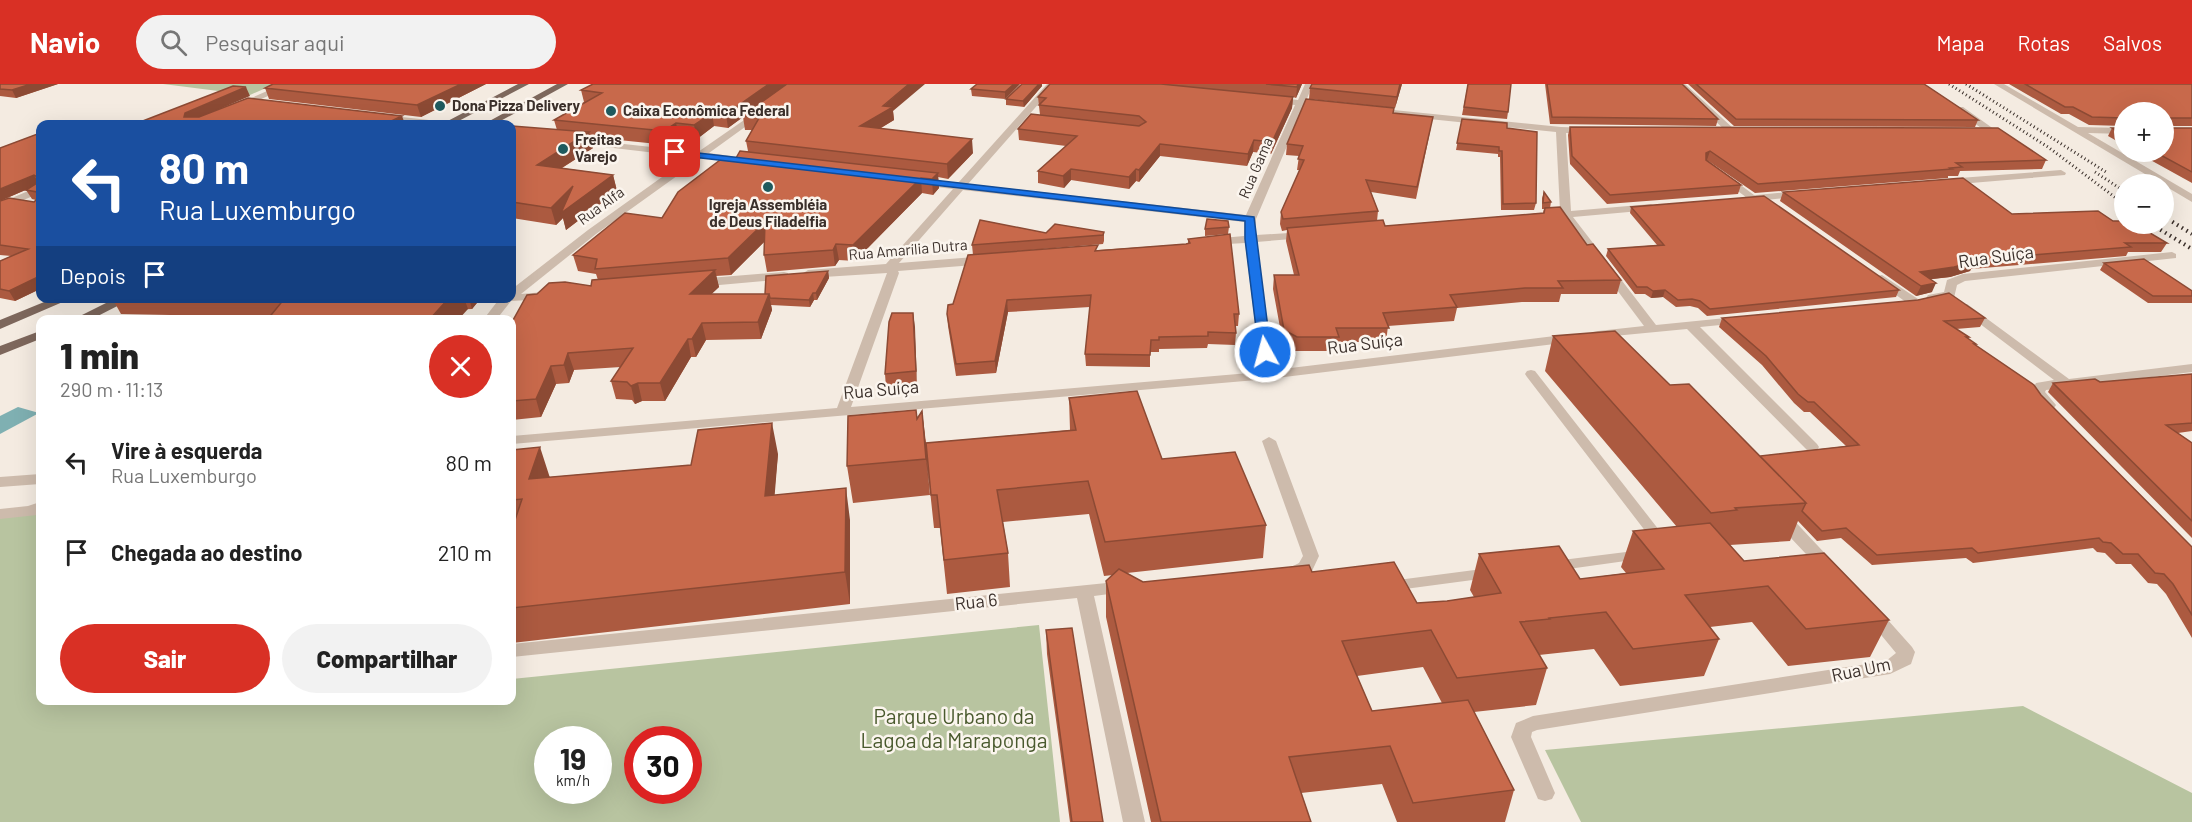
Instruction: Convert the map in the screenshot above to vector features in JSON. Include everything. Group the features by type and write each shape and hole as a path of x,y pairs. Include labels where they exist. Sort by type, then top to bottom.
{"main road":[{"path":"455,120 525,84"},
{"path":"496,120 564,84"},
{"path":"0,325 54,303"},
{"path":"89,315 116,303"},
{"path":"0,351 36,337"}],"street":[{"path":"225,112 291,84"},
{"path":"842,413 893,273 890,268 1052,84"},
{"name":"Rua Gama","path":"1268,375 1250,239 1250,219 1309,84"},
{"path":"1680,84 1731,131"},
{"path":"1998,84 2192,199"},
{"path":"1267,100 1336,107"},
{"path":"250,101 275,104"},
{"path":"1952,104 1993,132 1973,133"},
{"name":"Rua Alfa","path":"516,293 592,232 770,105"},
{"path":"1360,109 1561,130 1595,130"},
{"path":"375,117 402,120"},
{"path":"1021,119 1034,121"},
{"path":"1561,130 1566,215 1652,328"},
{"path":"2075,130 2114,131"},
{"path":"1720,131 1743,131"},
{"path":"558,138 757,162"},
{"path":"1937,183 2061,173"},
{"path":"905,180 1250,219"},
{"path":"0,207 36,191"},
{"path":"1730,200 1810,193"},
{"path":"1758,198 1783,210"},
{"path":"0,199 31,204"},
{"path":"1533,217 1660,206"},
{"path":"1203,243 1316,234"},
{"name":"Rua Suíça","path":"1890,304 1950,295 1951,283 1963,278 2172,256"},
{"name":"Rua Amarília Dutra","path":"680,285 1005,259"},
{"path":"1867,269 1914,302"},
{"path":"516,298 553,295"},
{"path":"1950,295 2065,382"},
{"name":"Rua Alfa","path":"494,315 505,303"},
{"name":"Rua Suíça","path":"516,440 1268,375 1652,328 1761,317"},
{"path":"1690,325 1812,447"},
{"path":"1609,334 1621,348"},
{"path":"2060,416 2038,392 2041,386 2192,368"},
{"path":"1269,441 1311,556 1306,567 1293,573 1270,576"},
{"path":"0,482 36,479"},
{"path":"1773,508 1838,578"},
{"path":"0,514 36,509"},
{"name":"Rua 6","path":"516,651 1084,590 1142,586"},
{"path":"1084,590 1134,822"},
{"name":"Rua Um","path":"1545,793 1521,736 1523,728 1533,723 1890,668 1904,659 1906,652 1863,603"}],"lane":[{"path":"1716,171 1758,198"},
{"path":"1531,374 1668,551 1541,567"},
{"path":"1306,567 1315,583"},
{"path":"1379,587 1506,572"}],"green space":[{"path":"163,84 275,84 250,95"},
{"name":"Parque Urbano da Lagoa da Maraponga","path":"36,509 36,705 516,705 516,679 1039,625 1060,822 0,822 0,514"},
{"path":"2023,706 2192,793 2192,822 1581,822 1545,750"}],"water":[{"path":"18,407 36,412 36,415 0,434 0,416"}],"building":[{"path":"0,84 31,84 12,90 0,89"},
{"path":"273,84 461,84 417,105 265,88"},
{"path":"593,84 769,84 726,114 712,113 694,125 676,123 664,131 554,120 602,93 581,90"},
{"path":"787,84 909,84 883,106 893,107 860,126 972,139 947,164 746,141 759,118 742,116"},
{"path":"977,84 1014,84 1005,92 971,89"},
{"path":"1022,84 1039,84 1023,101 1006,99"},
{"path":"1050,84 1161,84 1293,97 1272,142 1254,140 1248,154 1160,144 1139,170 1136,169 1129,177 1071,169 1063,176 1038,171 1077,136 1018,129 1031,114 1139,126 1146,122 1139,116 1039,105 1046,98 1038,97"},
{"path":"1266,84 1298,84 1297,87"},
{"path":"1312,84 1400,84 1397,97 1310,88"},
{"path":"1468,84 1511,84 1508,112 1464,107"},
{"path":"1547,84 1682,84 1718,119 1552,117"},
{"path":"1696,84 1924,84 1978,120 1736,119"},
{"path":"2025,84 2192,84 2192,118 2174,118 2174,102 2114,102 2114,118 2092,117 2073,107 2065,107"},
{"path":"233,86 246,87 185,113 184,117 199,117 248,98 402,116 394,120 145,120"},
{"path":"1306,99 1394,108 1393,113 1433,117 1417,187 1366,180 1378,211 1283,219 1281,212 1304,160 1298,159 1303,146 1287,144"},
{"path":"1462,119 1507,123 1507,128 1537,132 1536,203 1503,204 1502,151 1499,151 1499,147 1457,143"},
{"path":"516,126 589,132 537,165 613,175 561,213 573,186 551,208 516,203"},
{"path":"1570,127 1998,128 2046,160 1956,163 1962,167 1758,184 1710,151 1706,153 1706,160 1741,185 1610,195 1572,156"},
{"path":"2174,128 2192,128 2192,172 2174,162"},
{"path":"36,134 36,176 34,175 0,189 0,148"},
{"path":"740,151 938,173 932,179 921,178 853,245 836,244 833,250 764,255 765,222 728,258 595,269 597,259 573,255 625,213 662,218 678,192 724,157 736,158"},
{"path":"1963,178 2012,214 2098,211 2114,221 2114,234 2152,234 2167,243 2125,243 2131,247 1972,260 1974,262 1920,272 1936,283 1921,286 1783,192"},
{"path":"36,184 36,192 26,190"},
{"path":"1544,192 1551,202 1543,203"},
{"path":"1764,196 1899,290 1710,309 1700,301 1678,300 1665,290 1653,291 1647,287 1637,287 1608,249 1664,245 1631,207"},
{"path":"9,198 34,202 36,200 36,278 9,291 0,289 0,261 28,249 0,245 0,201"},
{"path":"1560,207 1587,245 1593,244 1621,280 1558,281 1563,288 1525,288 1450,295 1457,307 1383,313 1389,328 1336,328 1339,337 1297,337 1284,330 1274,275 1299,275 1287,228 1383,220 1385,226 1544,213 1545,208"},
{"path":"1207,219 1228,221 1229,227 1205,229"},
{"path":"980,220 1046,233 1055,224 1104,232 1103,235 972,245"},
{"path":"1230,234 1239,314 1234,314 1236,333 1208,332 1208,336 1159,337 1159,340 1151,340 1150,355 1085,354 1091,295 1007,300 995,361 956,364 947,314 948,305 953,304 968,255 1098,245 1095,251 1186,244 1190,243 1188,239"},
{"path":"2144,259 2192,291 2192,296 2153,296 2104,263"},
{"path":"715,270 690,294 769,294 758,322 702,323 692,339 688,339 660,383 638,383 631,386 627,382 611,381 633,348 568,353 564,365 551,366 536,399 516,401 516,315 527,295 537,294 549,283 565,282 591,286 592,280"},
{"path":"828,271 816,293 813,293 809,300 770,298 769,294 765,294 766,276"},
{"path":"1949,293 1985,318 1944,321 2034,385 2041,395 2192,547 2192,615 2164,574 2155,573 2138,554 2123,554 2111,543 2103,542 2099,538 1978,553 1972,548 1877,555 1846,528 1822,531 1802,511 1806,503 1760,456 1859,445 1814,402 1808,402 1798,394 1766,356 1722,318 1918,300"},
{"path":"281,303 444,303 434,315 271,315"},
{"path":"892,313 913,313 916,371 885,374 889,322"},
{"path":"1615,331 1670,385 1689,384 1806,503 1735,508 1737,510 1711,513 1553,336"},
{"path":"2192,374 2192,423 2166,425 2192,443 2192,521 2053,383 2095,379 2100,382"},
{"path":"1137,391 1162,459 1235,452 1266,525 1105,542 1088,481 997,490 1008,553 944,560 937,495 931,495 926,443 1076,430 1069,398"},
{"path":"916,410 917,419 922,411 926,459 847,466 848,416"},
{"path":"772,423 765,496 846,488 845,572 516,608 516,517 522,499 516,500 516,450 540,447 529,479 691,465 698,430"},
{"path":"1710,523 1744,561 1824,553 1889,620 1806,629 1768,586 1685,595 1719,639 1633,649 1606,612 1520,622 1547,668 1457,678 1431,630 1342,641 1372,711 1468,700 1514,790 1413,803 1390,746 1289,757 1311,822 1161,822 1106,581 1119,569 1143,582 1309,565 1312,572 1394,562 1417,603 1447,601 1501,593 1479,554 1559,546 1580,579 1664,569 1633,531"},
{"path":"1072,628 1103,822 1072,822 1046,630"}],"railway":[{"path":"1949,84 2048,147 2114,196"},
{"path":"1966,84 2106,172"},
{"path":"2095,172 2114,184"},
{"path":"2174,223 2192,234"},
{"path":"2167,234 2192,249"}],"place":[{"name":"Dona Pizza Delivery","path":"440,106"},
{"name":"Caixa Econômica Federal","path":"611,111"},
{"name":"Freitas Varejo","path":"563,149"},
{"name":"Igreja Assembléia de Deus Filadelfia","path":"768,187"}],"route":[{"path":"675,152 1250,219 1250,239 1265,352"}]}
